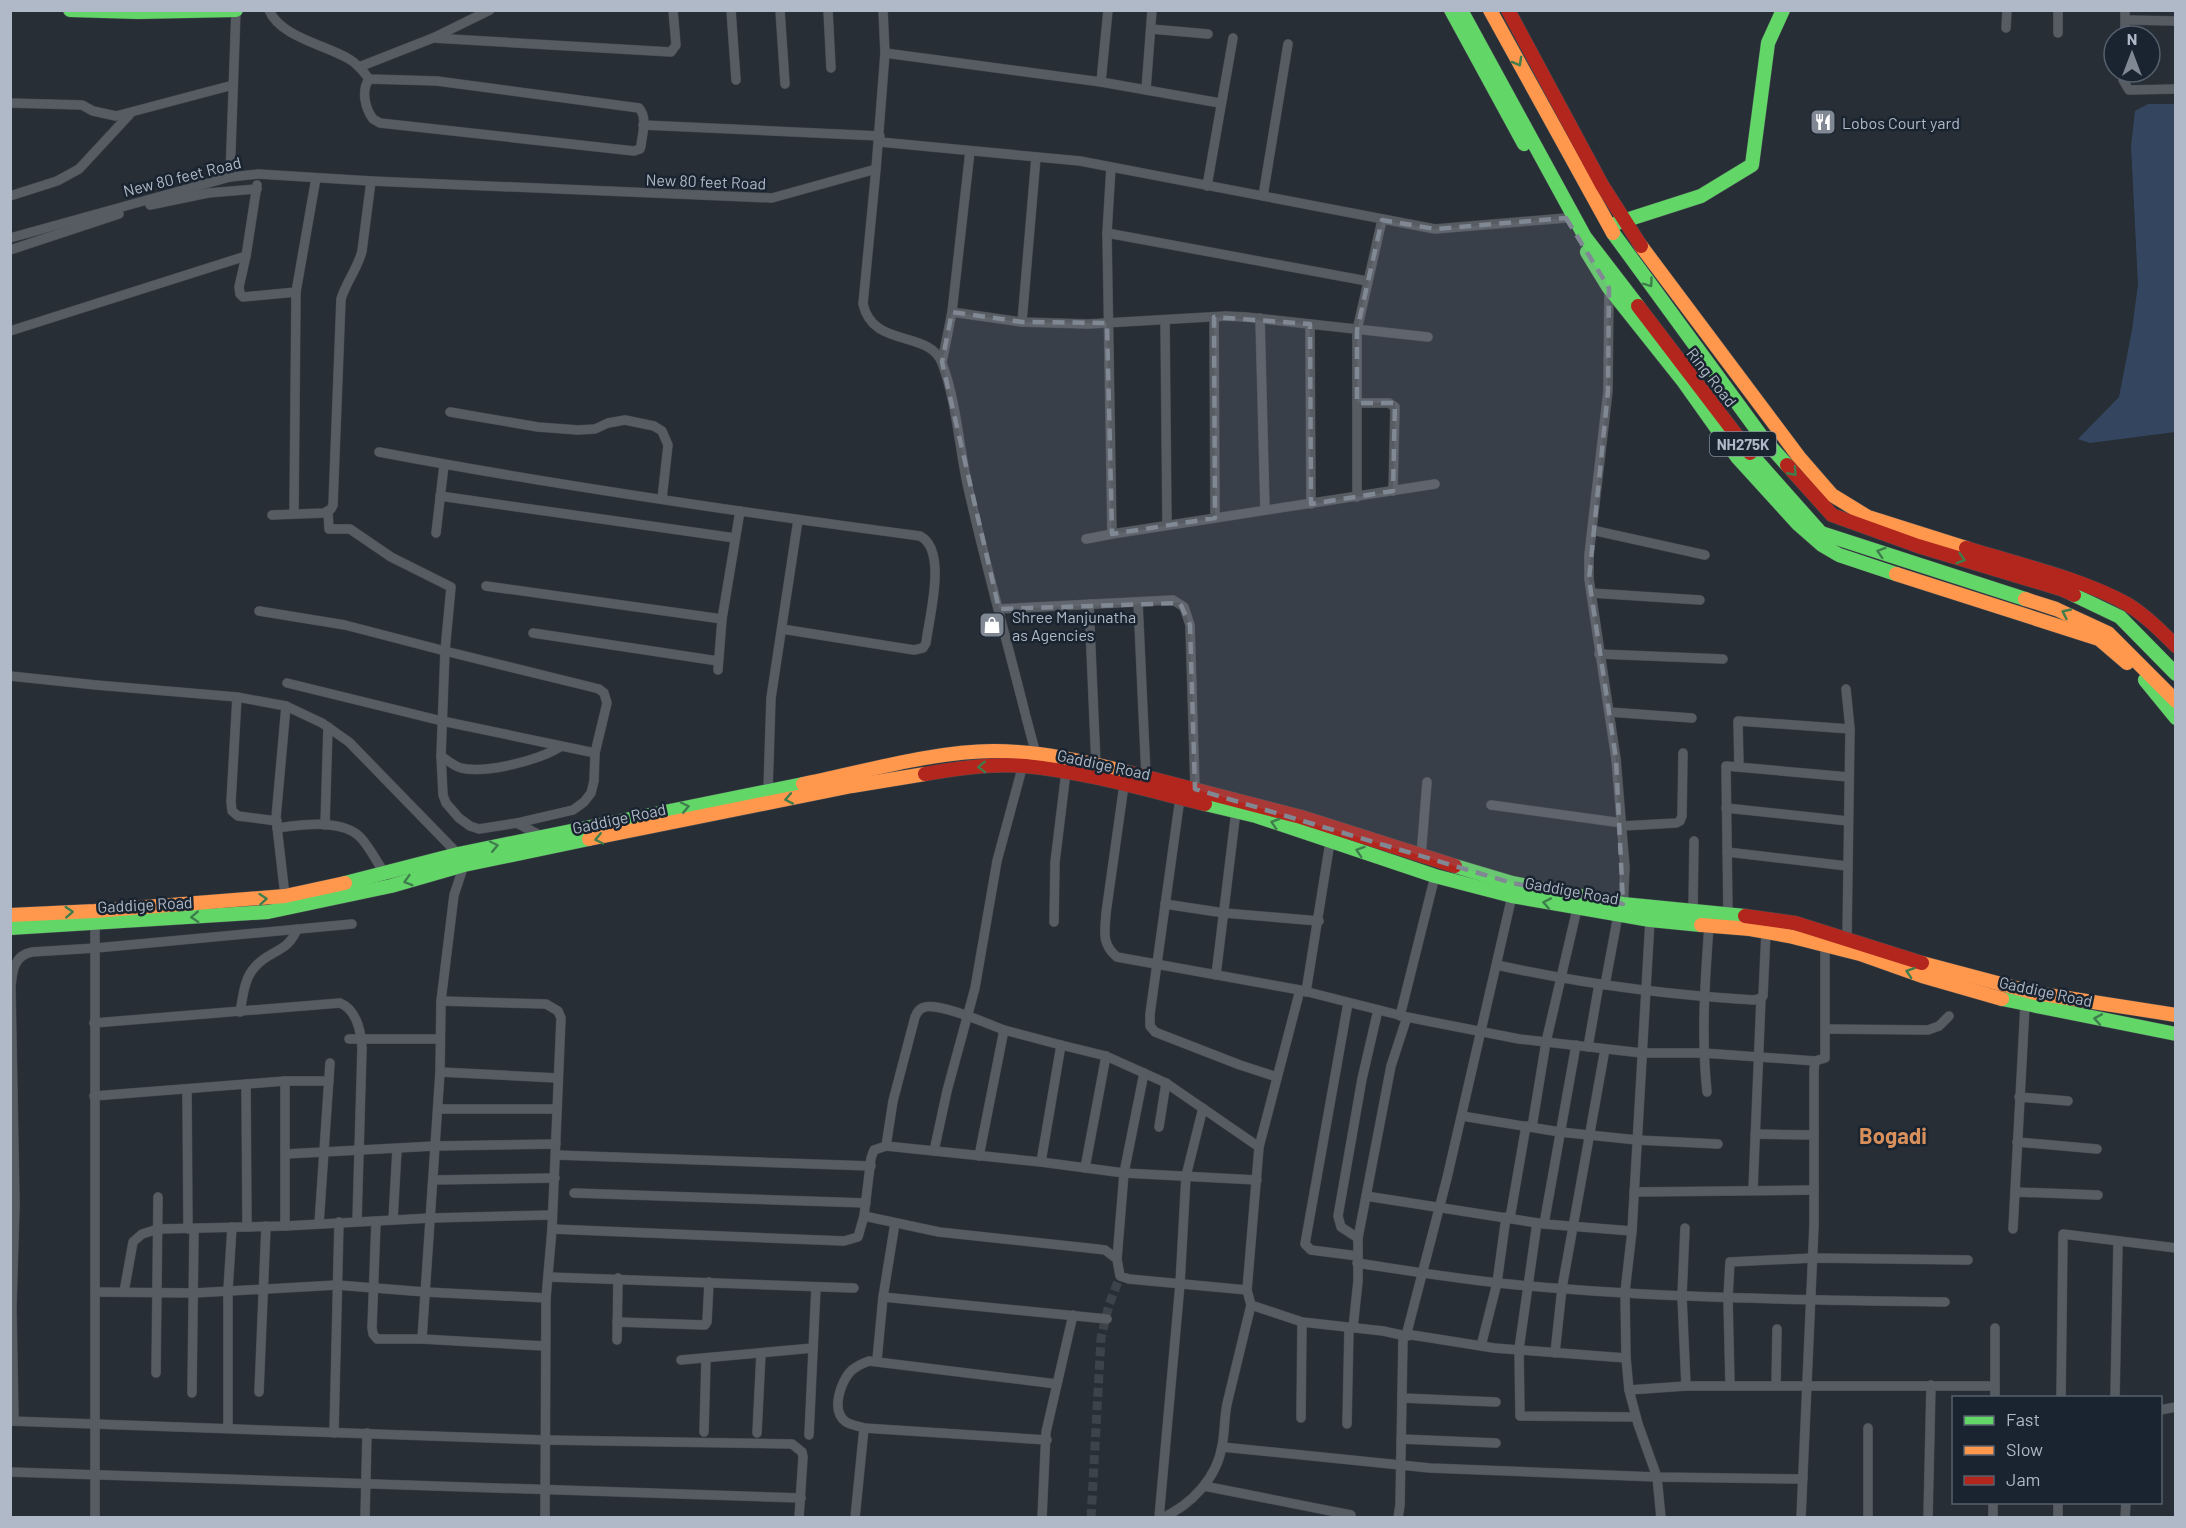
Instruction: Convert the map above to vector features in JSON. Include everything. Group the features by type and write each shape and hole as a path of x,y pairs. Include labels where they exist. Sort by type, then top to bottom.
{"main road":[{"path":"70,10 236,11"},
{"path":"1451,10 1566,218 1615,268"},
{"name":"Ring Road","path":"1461,10 1585,237 1615,268 1832,515 1918,546 2061,589 2120,617 2175,674"},
{"name":"Ring Road","path":"1490,10 1607,226 1615,268 1750,462 1821,533 2056,609 2108,633 2175,701"},
{"path":"1508,10 1623,220 1651,261 1799,458 1832,495 1868,518 2090,586 2128,605 2159,629 2175,646"},
{"path":"1607,226 1701,196 1752,165 1768,43 1783,10"},
{"path":"1750,462 1798,525 1822,545 1839,555 2099,639 2141,675 2175,718"},
{"name":"Gaddige Road","path":"10,915 95,917 268,912 380,888 541,836 940,756 992,751 1096,765 1195,789 1332,835 1435,876 1512,896 1577,909 1693,910 1795,923 1933,967 2000,985 2035,993 2175,1015"},
{"name":"Gaddige Road","path":"1028,757 1039,768 1124,784 1420,856 1650,920 1766,932 1860,954 1922,976 2025,1005 2175,1034"},
{"name":"Gaddige Road","path":"10,928 285,896 385,874 936,771 976,767 1028,757"}],"street":[{"path":"269,10 280,25 351,60 369,79 437,81 639,108 643,112 641,146 634,151 380,123 373,119 365,104 366,84 369,79"},
{"path":"359,67 433,38 490,10"},
{"path":"433,38 671,52 676,45 673,10"},
{"path":"731,10 736,80"},
{"path":"780,10 785,84"},
{"path":"828,10 831,68"},
{"path":"883,10 885,53 880,139 863,304 865,314 873,323 888,334 932,348 942,362 968,485 1026,715 1028,757 997,861 975,988 934,1151"},
{"path":"1101,82 1108,10"},
{"path":"1146,90 1152,10"},
{"path":"2006,28 2007,10"},
{"path":"2058,10 2058,33"},
{"path":"230,177 236,11"},
{"path":"2126,15 2175,21"},
{"path":"1151,29 1208,34"},
{"path":"1207,186 1233,38"},
{"path":"1263,196 1288,44"},
{"path":"885,53 1101,82 1220,103"},
{"path":"2125,84 2128,90 2175,89"},
{"path":"10,103 82,105 106,115 116,116 233,85"},
{"path":"10,196 57,181 79,169 130,114"},
{"path":"643,125 880,139 970,151 1080,161 1435,229 1566,218"},
{"path":"942,362 952,312 970,151"},
{"path":"1022,321 1036,157"},
{"path":"1111,167 1107,233 1107,323 1112,534"},
{"name":"New 80 feet Road","path":"10,238 230,177 258,174 772,198 876,169"},
{"path":"258,174 246,256 239,286 240,294 243,297 296,292"},
{"path":"294,514 296,292 316,178"},
{"path":"259,611 345,626 445,651 599,689 604,693 607,703 595,753 591,793 573,810 517,823 479,829 459,818 442,795 441,756 445,651 451,587 391,556 351,530 329,530 328,512 333,505 342,299 344,289 360,261 371,181"},
{"path":"10,250 72,228 149,205 208,193 257,189"},
{"path":"1357,497 1357,330 1382,220"},
{"path":"1107,233 1367,281"},
{"path":"10,331 246,256"},
{"path":"1588,1047 1621,911 1624,867 1622,824 1588,555 1608,391 1615,268"},
{"path":"952,312 1022,321 1107,323 1214,316 1260,318 1428,337"},
{"path":"1214,316 1215,518"},
{"path":"1260,318 1265,510"},
{"path":"1165,320 1167,525"},
{"path":"1310,324 1311,504"},
{"path":"1357,403 1389,403 1395,407 1393,491"},
{"path":"450,412 538,427 578,430 595,429 608,423 625,420 654,426 662,431 669,445 662,498"},
{"path":"379,452 444,465 740,511 920,536 927,539 932,547 936,571 926,643 923,648 914,650 782,629"},
{"path":"436,533 444,465"},
{"path":"1086,539 1435,484"},
{"path":"440,496 735,538"},
{"path":"533,633 718,666 722,619 740,511"},
{"path":"272,515 328,512"},
{"path":"768,789 771,698 798,519"},
{"path":"1592,530 1705,555"},
{"path":"486,586 722,619"},
{"path":"1591,593 1700,600"},
{"path":"999,609 1173,600 1185,607 1188,616 1195,789"},
{"path":"1137,602 1146,776"},
{"path":"1089,604 1096,765"},
{"path":"1599,654 1723,659"},
{"path":"10,676 237,697 286,706 328,727 349,742 461,860 454,895 441,1001 438,1109 422,1339"},
{"path":"287,683 442,721 595,753"},
{"path":"1846,689 1850,729 1847,938"},
{"path":"237,697 232,811 238,816 277,825 325,825 347,830 360,837 385,874"},
{"path":"285,896 277,825 286,706"},
{"path":"1609,712 1692,718"},
{"path":"1739,767 1738,721 1850,729"},
{"path":"325,825 328,727"},
{"path":"441,756 454,765 475,769 504,766 550,753 560,747"},
{"path":"1491,805 1622,824 1676,823 1682,816 1683,753"},
{"path":"1728,914 1726,766 1849,777"},
{"path":"1054,922 1055,862 1066,772"},
{"path":"1420,856 1427,782"},
{"path":"1124,784 1106,913 1106,943 1109,950 1117,957 1303,991 1482,1033 1642,1053 1703,1053 1815,1061 1825,1058 1825,946"},
{"path":"1180,798 1150,1014 1152,1030 1277,1077"},
{"path":"1726,808 1848,821"},
{"path":"1216,975 1236,812"},
{"path":"517,823 541,836"},
{"path":"1203,1108 1186,1176 1180,1284 1160,1518 1175,1512 1204,1486 1215,1470 1222,1447 1226,1408 1251,1305 1247,1290 1259,1147 1303,991 1319,921 1332,835"},
{"path":"1693,910 1694,841"},
{"path":"1727,852 1847,866"},
{"path":"1347,1424 1358,1238 1391,1066 1435,876"},
{"path":"1398,1518 1402,1346 1440,1207 1512,896"},
{"path":"1165,904 1224,913 1319,921"},
{"path":"1480,1346 1497,1282 1508,1218 1577,909"},
{"path":"95,917 95,1518"},
{"path":"1650,920 1632,1231 1625,1293 1626,1358 1629,1390 1636,1417 1657,1477 1661,1518"},
{"path":"352,924 22,955 12,975 11,987 12,1421 546,1440 792,1444 802,1452 803,1457 799,1518"},
{"path":"1707,1092 1703,1053 1709,925"},
{"path":"240,1012 248,977 255,966 290,943 297,929"},
{"path":"1754,1190 1758,1058 1766,932"},
{"path":"1497,965 1560,979 1645,992 1704,997 1761,998"},
{"path":"441,1001 546,1004 558,1011 562,1025 556,1109 555,1178 546,1298 545,1518"},
{"path":"94,1023 340,1003 348,1006 353,1013 361,1038 357,1221"},
{"path":"1348,1003 1305,1244 1311,1250 1424,1272 1562,1288 1728,1298 1945,1302"},
{"path":"2013,1229 2025,1005"},
{"path":"886,1146 893,1101 918,1010 925,1007 937,1007 1004,1030 1106,1056 1166,1083 1259,1147"},
{"path":"1358,1238 1341,1227 1338,1216 1362,1079 1378,1010"},
{"path":"1825,1029 1928,1030 1939,1026 1949,1016"},
{"path":"979,1156 1004,1030"},
{"path":"349,1038 440,1039"},
{"path":"1041,1162 1060,1045"},
{"path":"1576,1045 1528,1285 1519,1349 1520,1416 1636,1417"},
{"path":"1555,1353 1572,1227 1591,1135 1605,1049"},
{"path":"1086,1168 1106,1056"},
{"path":"1801,1518 1813,1258 1815,1061"},
{"path":"319,1224 330,1063"},
{"path":"440,1072 558,1078"},
{"path":"1144,1073 1124,1173 1117,1259 1120,1276 1247,1290"},
{"path":"94,1096 285,1081 328,1081"},
{"path":"285,1081 285,1226"},
{"path":"1159,1127 1166,1083"},
{"path":"246,1084 247,1227"},
{"path":"188,1089 194,1293 192,1393"},
{"path":"2019,1097 2068,1101"},
{"path":"438,1109 556,1109"},
{"path":"1462,1116 1560,1132 1637,1140 1718,1144"},
{"path":"1755,1134 1814,1135"},
{"path":"2017,1142 2097,1149"},
{"path":"286,1154 435,1146 556,1144"},
{"path":"552,1229 844,1241 858,1237 864,1216 871,1158 874,1150 886,1146 1124,1173 1257,1180"},
{"path":"393,1221 398,1149"},
{"path":"556,1155 871,1166"},
{"path":"433,1180 555,1178"},
{"path":"1634,1192 1814,1190"},
{"path":"2015,1192 2098,1195"},
{"path":"574,1193 866,1203"},
{"path":"1366,1196 1541,1223 1632,1231"},
{"path":"156,1373 158,1197"},
{"path":"124,1293 133,1242 142,1234 158,1228 285,1226 357,1221 552,1215"},
{"path":"864,1216 939,1232 1097,1249 1117,1259"},
{"path":"334,1433 339,1222"},
{"path":"376,1222 372,1328 374,1337 382,1341 422,1339 545,1346"},
{"path":"877,1360 883,1298 895,1223"},
{"path":"259,1392 266,1226"},
{"path":"228,1427 228,1290 232,1227"},
{"path":"1685,1228 1682,1296 1686,1386"},
{"path":"2061,1396 2063,1234 2175,1248"},
{"path":"2115,1396 2118,1242"},
{"path":"1730,1386 1728,1298 1730,1262 1813,1258 1968,1260"},
{"path":"548,1277 854,1288"},
{"path":"617,1340 618,1278"},
{"path":"617,1322 705,1325 709,1282"},
{"path":"95,1292 194,1293 337,1285 546,1298"},
{"path":"809,1435 816,1287"},
{"path":"883,1298 1107,1319"},
{"path":"1251,1305 1302,1322 1383,1331 1480,1346 1626,1358"},
{"path":"1042,1518 1046,1432 1073,1315"},
{"path":"1301,1418 1302,1322"},
{"path":"1995,1328 1995,1396"},
{"path":"1776,1386 1777,1329"},
{"path":"681,1360 813,1348"},
{"path":"757,1433 761,1353"},
{"path":"704,1432 706,1358"},
{"path":"1047,1440 864,1428 846,1422 841,1417 838,1403 845,1379 852,1370 869,1361 877,1360 1057,1384"},
{"path":"1629,1390 1686,1386 1995,1386"},
{"path":"1928,1518 1931,1386"},
{"path":"1402,1398 1496,1401"},
{"path":"855,1518 864,1428"},
{"path":"1868,1428 1868,1518"},
{"path":"365,1518 367,1433"},
{"path":"1401,1439 1496,1443"},
{"path":"1222,1447 1401,1465 1657,1477 1803,1479"},
{"path":"10,1472 801,1498"},
{"path":"1204,1486 1351,1515"}],"highlighted area":[{"path":"1566,218 1609,288 1608,391 1589,579 1616,759 1623,904 1512,883 1195,789 1190,625 1180,603 999,609 942,362 952,312 1022,322 1107,323 1112,534 1215,518 1214,317 1310,324 1311,504 1393,491 1395,403 1357,403 1357,330 1382,220 1435,229"}],"water":[{"path":"2148,104 2175,104 2175,432 2090,443 2078,439 2119,397 2132,330 2138,284 2131,146 2135,111"}],"tunnel":[{"path":"1091,1518 1101,1338 1109,1305 1120,1276"}],"traffic: fast":[{"path":"70,10 138,12 236,10"},
{"path":"1451,10 1524,144"},
{"path":"1461,10 1585,237 1638,306"},
{"path":"1617,223 1701,196 1752,165 1768,43 1783,10"},
{"path":"1613,233 1762,437 1787,465"},
{"path":"1587,252 1609,288 1683,381 1737,457 1798,524 1822,545 1839,555 1896,574"},
{"path":"1750,453 1821,533 2025,599"},
{"path":"2074,595 2120,617 2176,674"},
{"path":"2145,680 2176,718"},
{"path":"345,883 458,854 803,784"},
{"path":"1205,804 1256,816 1435,876 1512,896 1650,920 1701,925"},
{"path":"10,928 268,912 391,886 464,865 589,839"},
{"path":"1455,866 1512,883 1623,904 1745,916"},
{"path":"2002,999 2176,1034"}],"traffic: slow":[{"path":"1490,10 1613,233"},
{"path":"1641,246 1799,457 1832,495 1868,517 1966,548"},
{"path":"1896,574 2099,639 2127,663"},
{"path":"2025,599 2056,609 2108,633 2176,701"},
{"path":"803,784 923,758 994,751 1046,755 1131,773"},
{"path":"589,839 852,786 925,774"},
{"path":"10,915 95,911 285,896 345,883"},
{"path":"1701,925 1750,929 1789,936 1860,954 1922,976 2002,999"},
{"path":"1922,963 2035,993 2176,1015"}],"traffic: jam":[{"path":"1508,10 1602,185 1641,246"},
{"path":"1638,306 1750,453"},
{"path":"1787,465 1832,515 1918,546 2061,589 2074,595"},
{"path":"1966,548 2048,572 2109,595 2140,613 2176,646"},
{"path":"925,774 975,767 1025,766 1093,777 1205,804"},
{"path":"1131,773 1301,817 1455,866"},
{"path":"1745,916 1795,923 1922,963"}],"place":[{"name":"Lobos Court yard","path":"1823,122"},
{"name":"Shree Manjunatha as Agencies","path":"992,625"}],"district":[{"name":"Bogadi","path":"1893,1135"}]}
